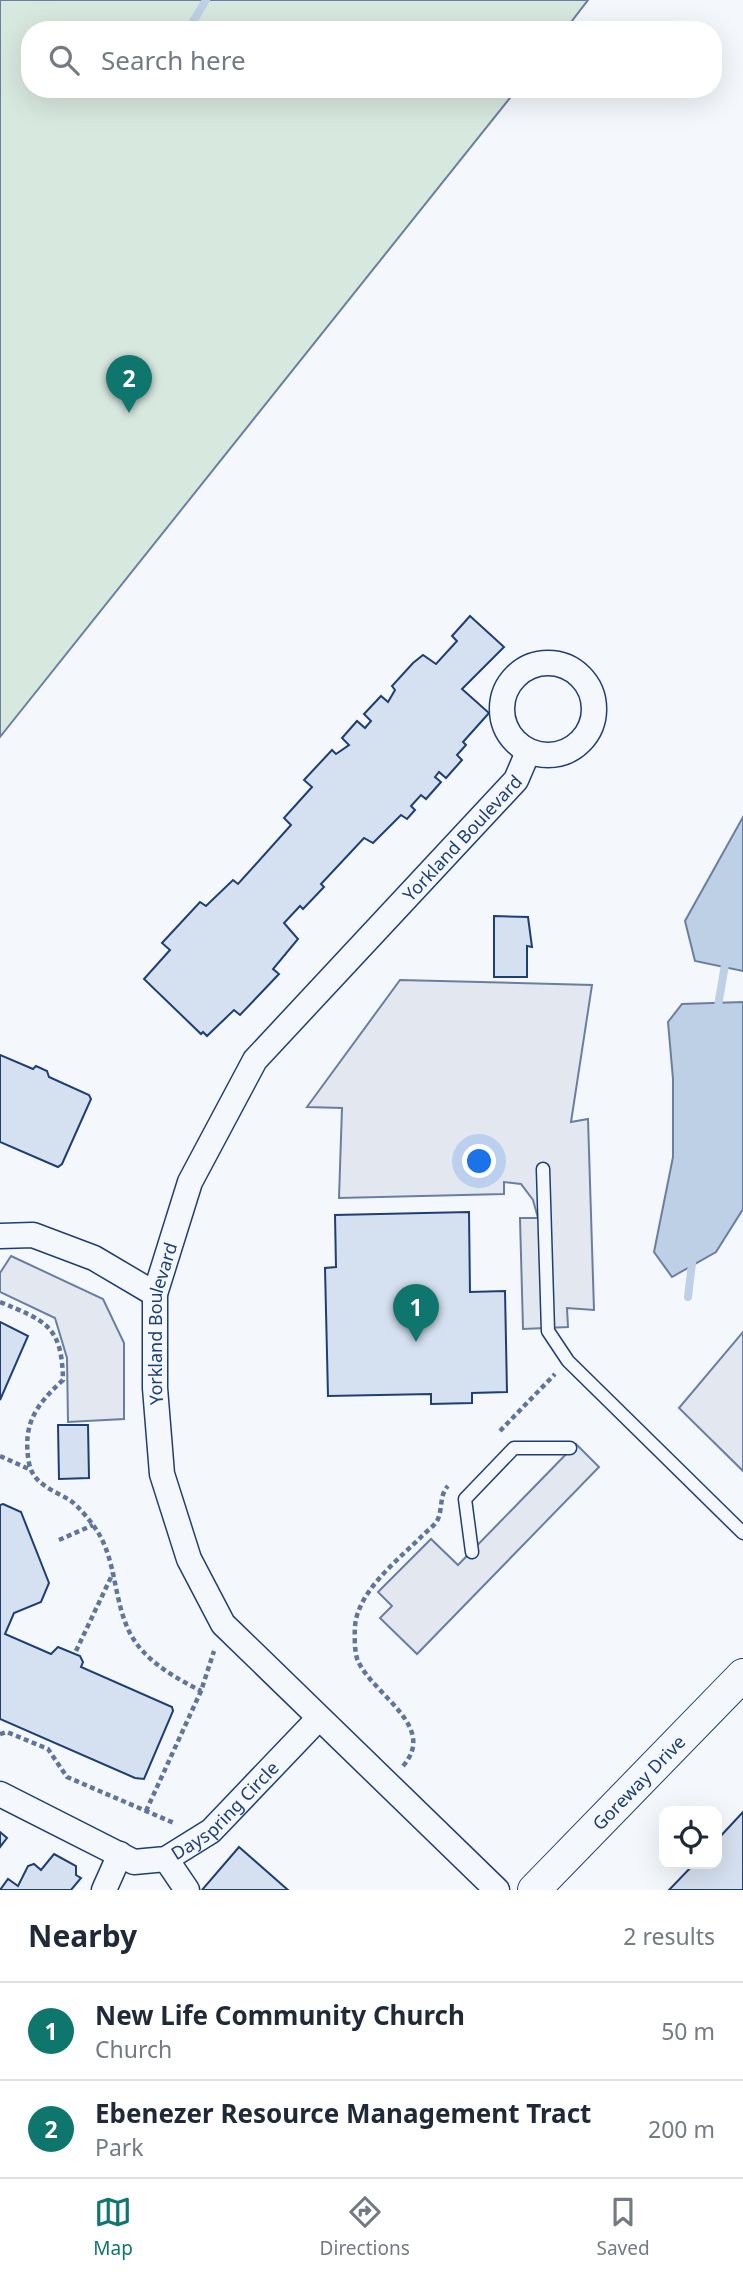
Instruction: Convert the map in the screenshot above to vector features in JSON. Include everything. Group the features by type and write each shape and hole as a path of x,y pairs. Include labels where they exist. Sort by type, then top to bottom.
{"street":[{"name":"Yorkland Boulevard","path":"497,1890 318,1719 219,1616 189,1559 162,1474 155,1388 155,1294 190,1182 255,1060 516,780 528,752"},
{"path":"0,1236 33,1236 70,1249 94,1258 155,1294"},
{"name":"Goreway Drive","path":"534,1890 743,1675"},
{"name":"Dayspring Circle","path":"0,1794 135,1862 166,1859 211,1831 318,1719"},
{"path":"104,1890 120,1854"},
{"path":"166,1859 187,1890"}],"lane":[{"path":"543,1169 544,1306 548,1331 568,1361 743,1533"},
{"path":"472,1552 465,1499 514,1448 570,1448"}],"path":[{"path":"0,1302 44,1321 63,1354 63,1380 38,1403 31,1420 27,1443 31,1470 41,1484 73,1502 93,1525 106,1546 124,1617 136,1642 169,1674 201,1691"},
{"path":"492,1440 568,1361"},
{"path":"0,1456 31,1470"},
{"path":"388,1784 411,1757 416,1741 408,1721 374,1685 357,1660 356,1619 369,1591 437,1520 444,1490 454,1480"},
{"path":"59,1541 93,1525"},
{"path":"76,1651 114,1571"},
{"path":"146,1811 213,1661 219,1616"},
{"path":"0,1734 7,1732 48,1749 68,1777 176,1824 198,1839"}],"shaded area":[{"path":"0,0 588,0 572,21 21,21 21,98 510,98 0,737"},
{"path":"400,980 592,985 571,1122 588,1119 594,1310 567,1308 568,1327 523,1329 520,1218 538,1218 533,1200 521,1184 504,1182 504,1194 339,1198 342,1108 307,1107"},
{"path":"11,1256 103,1299 124,1343 124,1419 68,1422 67,1358 55,1318 0,1292 0,1273"},
{"path":"743,1332 743,1471 679,1408"},
{"path":"576,1444 599,1467 417,1654 380,1618 392,1606 378,1592 431,1539 458,1565"}],"water":[{"path":"743,817 743,971 695,961 685,921"},
{"path":"743,1002 743,1209 716,1252 672,1277 654,1252 673,1157 673,1079 668,1022 682,1004"}],"building":[{"path":"470,616 504,647 462,689 489,713 463,742 466,745 457,755 462,760 446,778 439,772 435,777 441,782 426,799 421,795 411,806 415,810 407,819 401,815 373,843 364,838 321,884 324,887 303,909 300,906 284,923 298,939 273,969 279,974 240,1015 234,1010 207,1036 203,1032 201,1034 144,979 170,950 162,943 200,902 206,906 233,880 238,884 291,825 284,818 312,787 304,780 332,750 336,754 349,745 342,738 357,721 365,728 371,721 364,714 381,696 388,702 395,690 392,686 413,663 423,655 436,664 457,641 452,636"},
{"path":"494,916 528,917 532,947 527,946 527,977 494,977"},
{"path":"0,1055 33,1069 36,1066 47,1071 49,1077 89,1095 91,1099 62,1164 58,1167 0,1142"},
{"path":"469,1212 470,1292 505,1291 507,1392 472,1393 472,1403 431,1404 431,1394 328,1396 325,1268 336,1267 335,1215"},
{"path":"0,1322 28,1336 0,1400"},
{"path":"58,1425 88,1425 89,1478 59,1479"},
{"path":"0,1505 21,1512 49,1583 41,1602 14,1613 5,1634 51,1654 58,1647 80,1656 83,1662 81,1667 172,1707 173,1711 144,1779 135,1778 0,1719"},
{"path":"743,1812 743,1890 669,1890 689,1869 722,1869 722,1835"},
{"path":"0,1832 7,1838 0,1847"},
{"path":"239,1847 288,1890 202,1890"},
{"path":"54,1854 76,1866 76,1875 81,1878 71,1890 0,1890 8,1879 18,1886 28,1866 34,1864 41,1870"}],"waterway":[{"path":"193,21 206,0"},
{"path":"717,1012 726,959"},
{"path":"688,1297 693,1255"}],"place":[{"name":"Ebenezer Resource Management Tract","path":"129,413"},
{"name":"New Life Community Church","path":"416,1342"}]}
